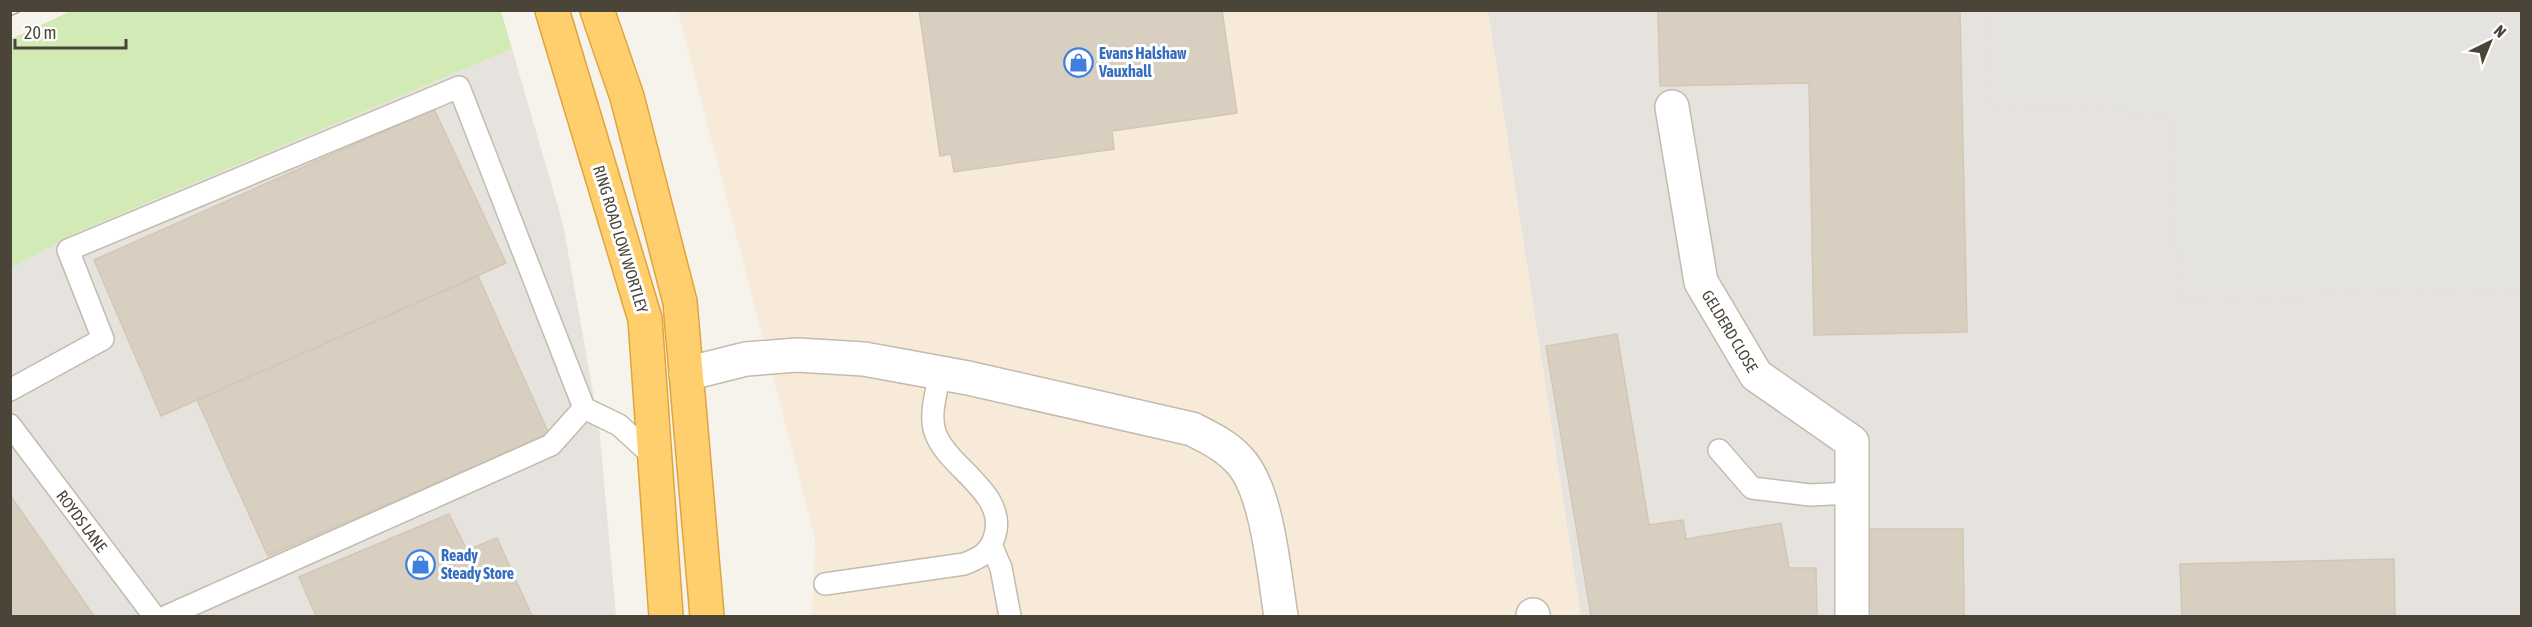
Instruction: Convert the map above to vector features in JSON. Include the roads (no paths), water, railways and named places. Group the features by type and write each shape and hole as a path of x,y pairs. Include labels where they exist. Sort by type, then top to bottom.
{"highway":[{"name":"RING ROAD LOW WORTLEY","path":"552,10 645,319 666,616"},
{"path":"597,10 627,97 680,303 707,616"}],"street":[{"name":"GELDERD CLOSE","path":"1672,107 1701,282 1756,375 1852,442 1852,616"},
{"path":"686,374 746,359 797,355 864,359 940,373 1192,429 1218,443 1239,460 1256,485 1281,616"}],"lane":[{"path":"10,390 102,339 68,250 459,87 567,358 584,408 619,425 655,458"},
{"path":"825,584 964,564 981,558 992,547 997,529 994,511 984,493 942,447 934,430 933,409 940,373"},
{"path":"167,616 551,445 584,408"},
{"name":"ROYDS LANE","path":"10,425 154,616"},
{"path":"1719,450 1752,488 1810,495 1852,493"},
{"path":"992,547 1001,568 1010,616"}],"railway":[{"path":"10,13 17,10"}],"place":[{"name":"Evans Halshaw Vauxhall","path":"1078,62"},
{"name":"Ready Steady Store","path":"420,564"}]}
